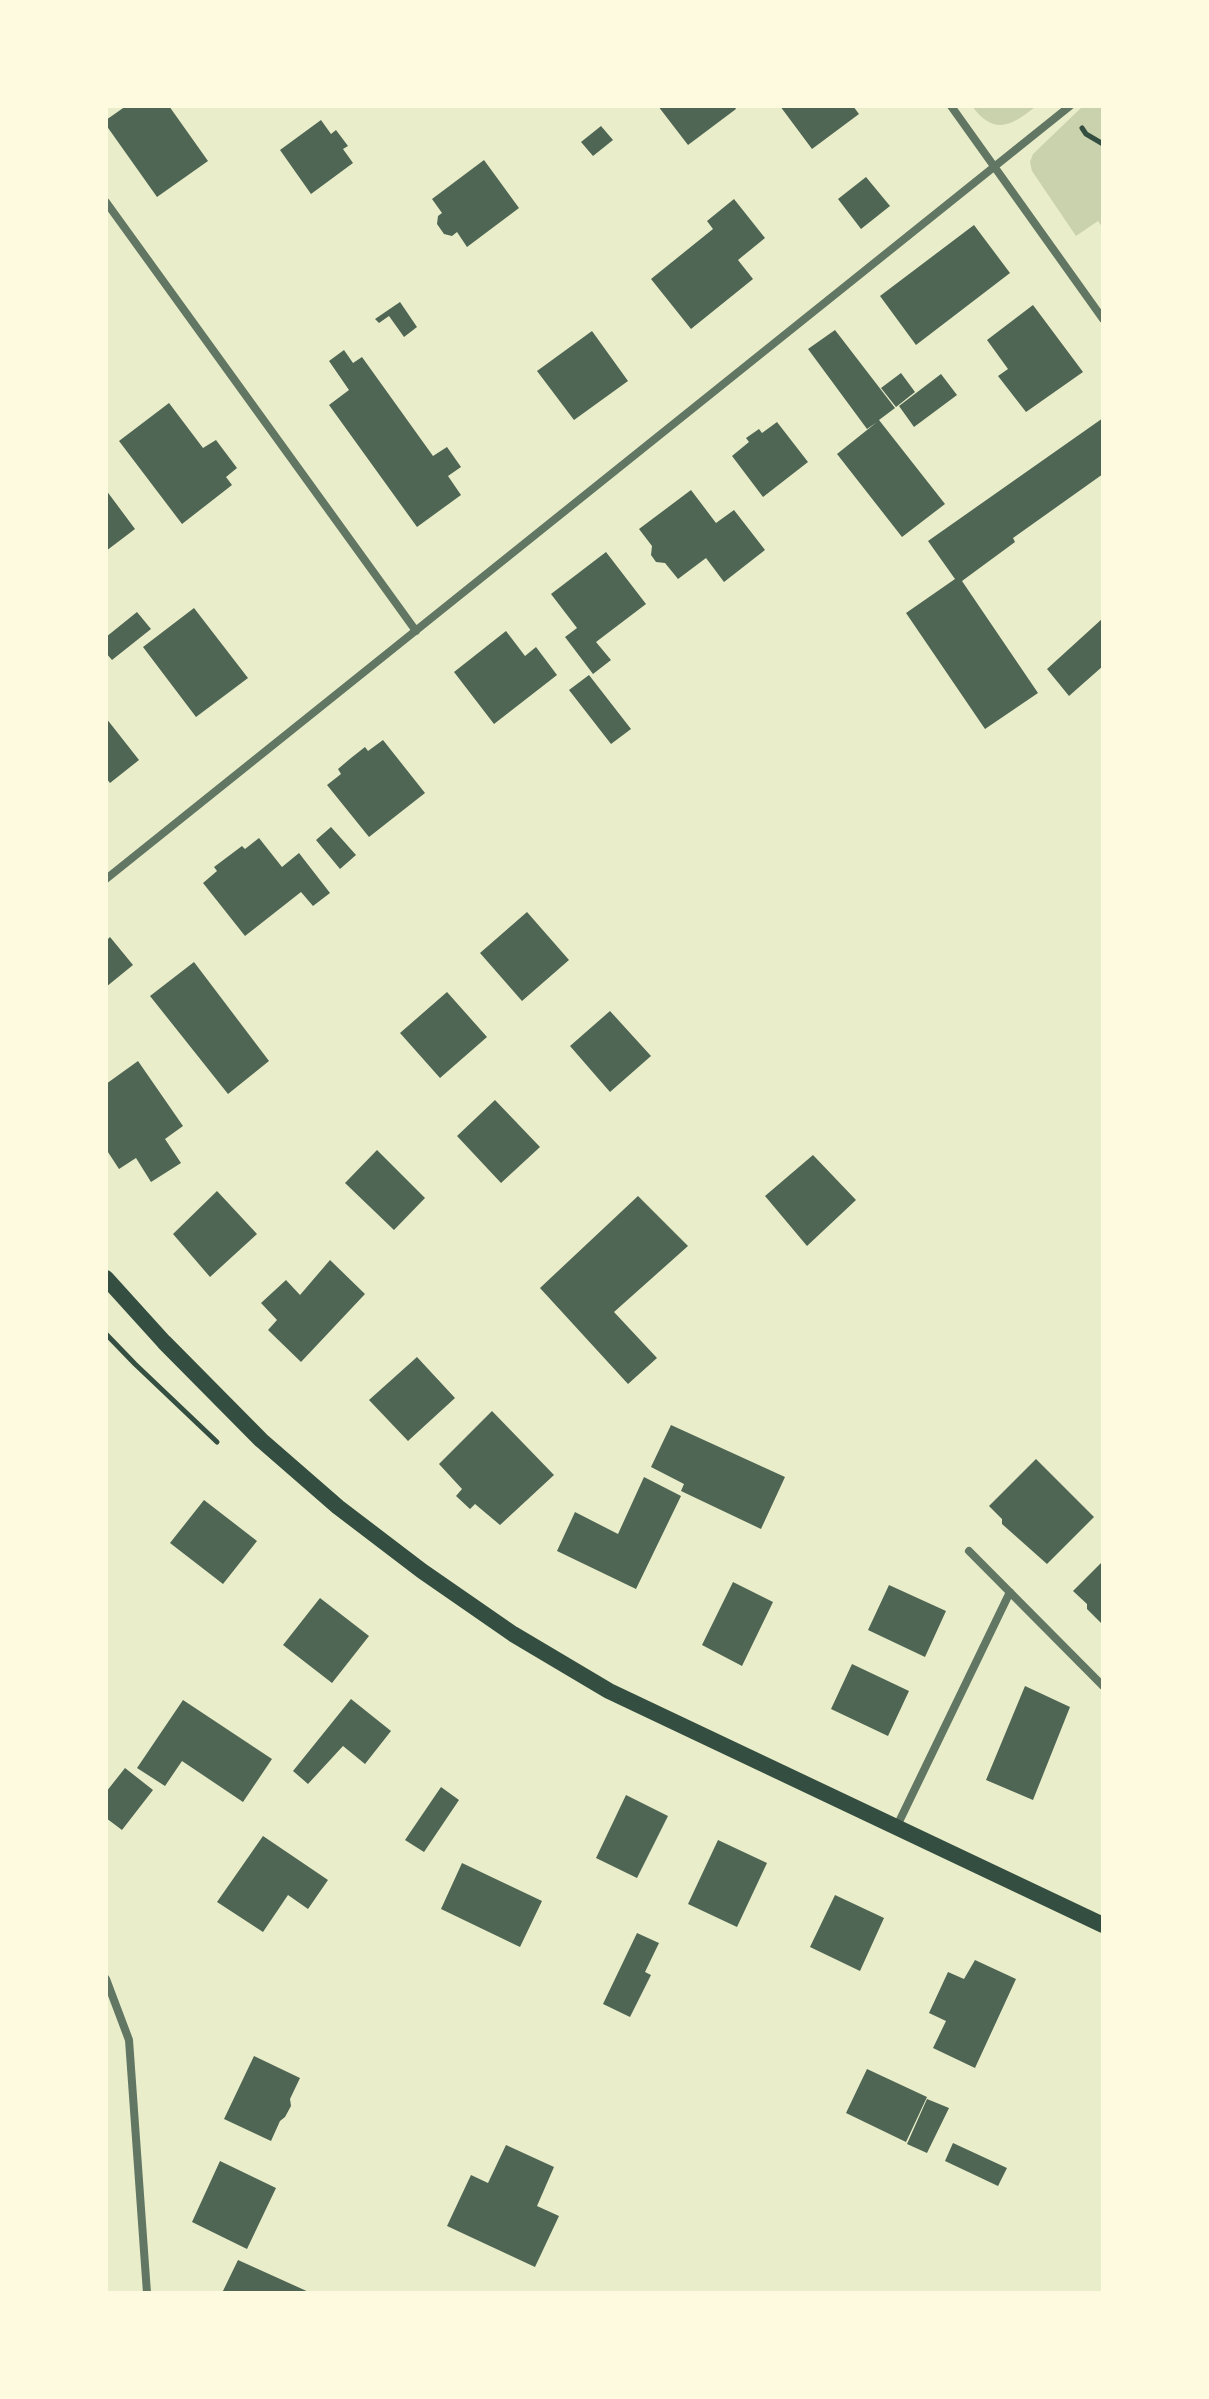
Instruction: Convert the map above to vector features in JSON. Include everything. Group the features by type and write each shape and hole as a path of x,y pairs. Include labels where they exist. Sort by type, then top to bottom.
{"main road":[{"path":"106,1278 261,1440 338,1507 422,1571 513,1634 609,1691 1103,1925"}],"street":[{"path":"951,106 1103,319"},
{"path":"106,879 1070,106"},
{"path":"106,202 416,631"},
{"path":"969,1551 1103,1686"},
{"path":"896,1828 1010,1592"},
{"path":"106,1979 129,2040 147,2293"}],"green space":[{"path":"972,106 1036,106 1019,119 1003,125 988,121"},
{"path":"1083,106 1103,106 1103,228 1098,221 1076,236 1032,171 1030,162 1033,154"}],"building":[{"path":"126,106 169,106 208,161 157,197 106,125 106,120"},
{"path":"658,106 734,106 736,109 688,145"},
{"path":"780,106 853,106 859,114 812,149"},
{"path":"321,120 331,134 336,130 348,146 343,149 353,163 311,194 280,150"},
{"path":"601,126 613,140 593,156 581,142"},
{"path":"484,160 519,208 467,247 457,232 452,236 444,234 437,224 438,216 442,213 432,199"},
{"path":"866,177 890,206 861,229 838,199"},
{"path":"734,199 765,238 738,260 753,279 691,329 651,279 713,229 707,221"},
{"path":"974,225 1010,273 916,345 880,296"},
{"path":"400,302 417,327 404,337 389,316 379,323 375,319"},
{"path":"1033,305 1083,372 1026,412 998,376 1008,369 987,340"},
{"path":"835,330 895,408 879,420 945,504 902,537 837,454 877,422 867,429 808,349"},
{"path":"592,331 628,381 574,420 537,371"},
{"path":"344,350 353,363 362,357 433,456 447,447 461,467 448,476 461,495 417,527 329,405 349,390 329,361"},
{"path":"901,373 915,392 896,407 881,388"},
{"path":"941,374 957,395 914,427 899,406"},
{"path":"169,403 203,448 216,440 237,468 226,477 232,485 182,524 119,441"},
{"path":"1103,418 1103,474 1013,538 1015,542 962,581 1038,693 985,729 906,613 955,579 928,541"},
{"path":"777,422 808,462 763,497 732,456 749,442 746,438 759,429 762,433"},
{"path":"106,490 135,529 106,551"},
{"path":"691,490 716,523 734,510 765,550 724,582 706,558 678,579 665,563 656,562 651,555 652,546 639,529"},
{"path":"606,552 646,604 596,642 611,660 593,674 565,637 577,628 551,594"},
{"path":"194,608 248,678 196,717 143,647"},
{"path":"137,612 151,629 112,660 106,653 106,637"},
{"path":"1103,618 1103,666 1069,696 1047,669"},
{"path":"506,631 525,656 536,647 557,675 494,724 454,672"},
{"path":"589,675 631,729 611,744 569,690"},
{"path":"106,718 139,760 110,783 106,778"},
{"path":"383,740 425,793 369,837 327,785 341,774 338,769 351,758 365,747 368,751"},
{"path":"331,827 356,855 340,869 316,840"},
{"path":"259,838 282,867 299,853 330,893 313,906 301,892 245,936 203,883 217,871 214,867 242,846 245,849"},
{"path":"527,912 569,960 522,1001 480,953"},
{"path":"110,937 133,965 106,987 106,941"},
{"path":"194,962 269,1061 228,1094 150,996"},
{"path":"447,992 487,1037 440,1078 400,1033"},
{"path":"610,1011 651,1056 610,1092 570,1046"},
{"path":"138,1061 183,1126 165,1139 181,1163 151,1182 136,1158 119,1169 106,1149 106,1084"},
{"path":"495,1100 540,1147 501,1183 457,1136"},
{"path":"377,1150 425,1198 394,1230 345,1183"},
{"path":"813,1155 856,1200 807,1246 765,1196"},
{"path":"217,1191 257,1234 210,1277 173,1234"},
{"path":"638,1196 688,1246 614,1312 657,1358 628,1384 540,1288"},
{"path":"330,1260 365,1294 301,1362 268,1330 277,1320 261,1303 286,1280 300,1295"},
{"path":"417,1357 455,1398 408,1441 369,1400"},
{"path":"492,1411 554,1475 500,1525 475,1504 470,1509 456,1496 462,1489 439,1464"},
{"path":"671,1425 785,1477 761,1529 681,1491 684,1484 651,1467"},
{"path":"1036,1459 1094,1517 1047,1564 1002,1524 1002,1519 989,1506"},
{"path":"644,1477 681,1496 636,1589 557,1551 575,1512 618,1534"},
{"path":"204,1500 257,1541 223,1584 170,1543"},
{"path":"1103,1561 1103,1625 1073,1591"},
{"path":"733,1582 773,1602 742,1666 702,1645"},
{"path":"889,1585 946,1611 925,1657 868,1630"},
{"path":"320,1598 369,1636 332,1683 283,1645"},
{"path":"852,1664 909,1691 888,1736 831,1709"},
{"path":"1025,1686 1070,1707 1033,1800 986,1780"},
{"path":"351,1699 391,1731 365,1764 343,1746 308,1784 293,1771"},
{"path":"183,1700 272,1759 243,1802 182,1761 165,1786 137,1768"},
{"path":"125,1768 153,1790 122,1830 106,1818 106,1792"},
{"path":"441,1787 459,1800 424,1852 405,1840"},
{"path":"626,1795 668,1816 637,1878 596,1858"},
{"path":"263,1836 328,1880 308,1909 288,1895 263,1932 217,1902"},
{"path":"718,1840 767,1863 737,1927 688,1904"},
{"path":"462,1863 542,1901 520,1947 441,1909"},
{"path":"835,1895 884,1918 860,1971 810,1947"},
{"path":"637,1933 659,1943 645,1972 651,1975 630,2017 603,2004"},
{"path":"975,1960 1016,1979 975,2068 933,2048 946,2021 929,2013 948,1972 964,1979"},
{"path":"254,2056 300,2078 290,2099 291,2106 271,2141 224,2119"},
{"path":"867,2069 927,2097 906,2142 846,2113"},
{"path":"927,2099 949,2108 927,2153 907,2144"},
{"path":"953,2143 1007,2168 998,2186 945,2161"},
{"path":"506,2145 554,2167 537,2206 559,2216 535,2267 447,2226 471,2175 488,2183"},
{"path":"220,2161 276,2188 247,2249 192,2222"},
{"path":"238,2260 311,2293 222,2293"}]}
